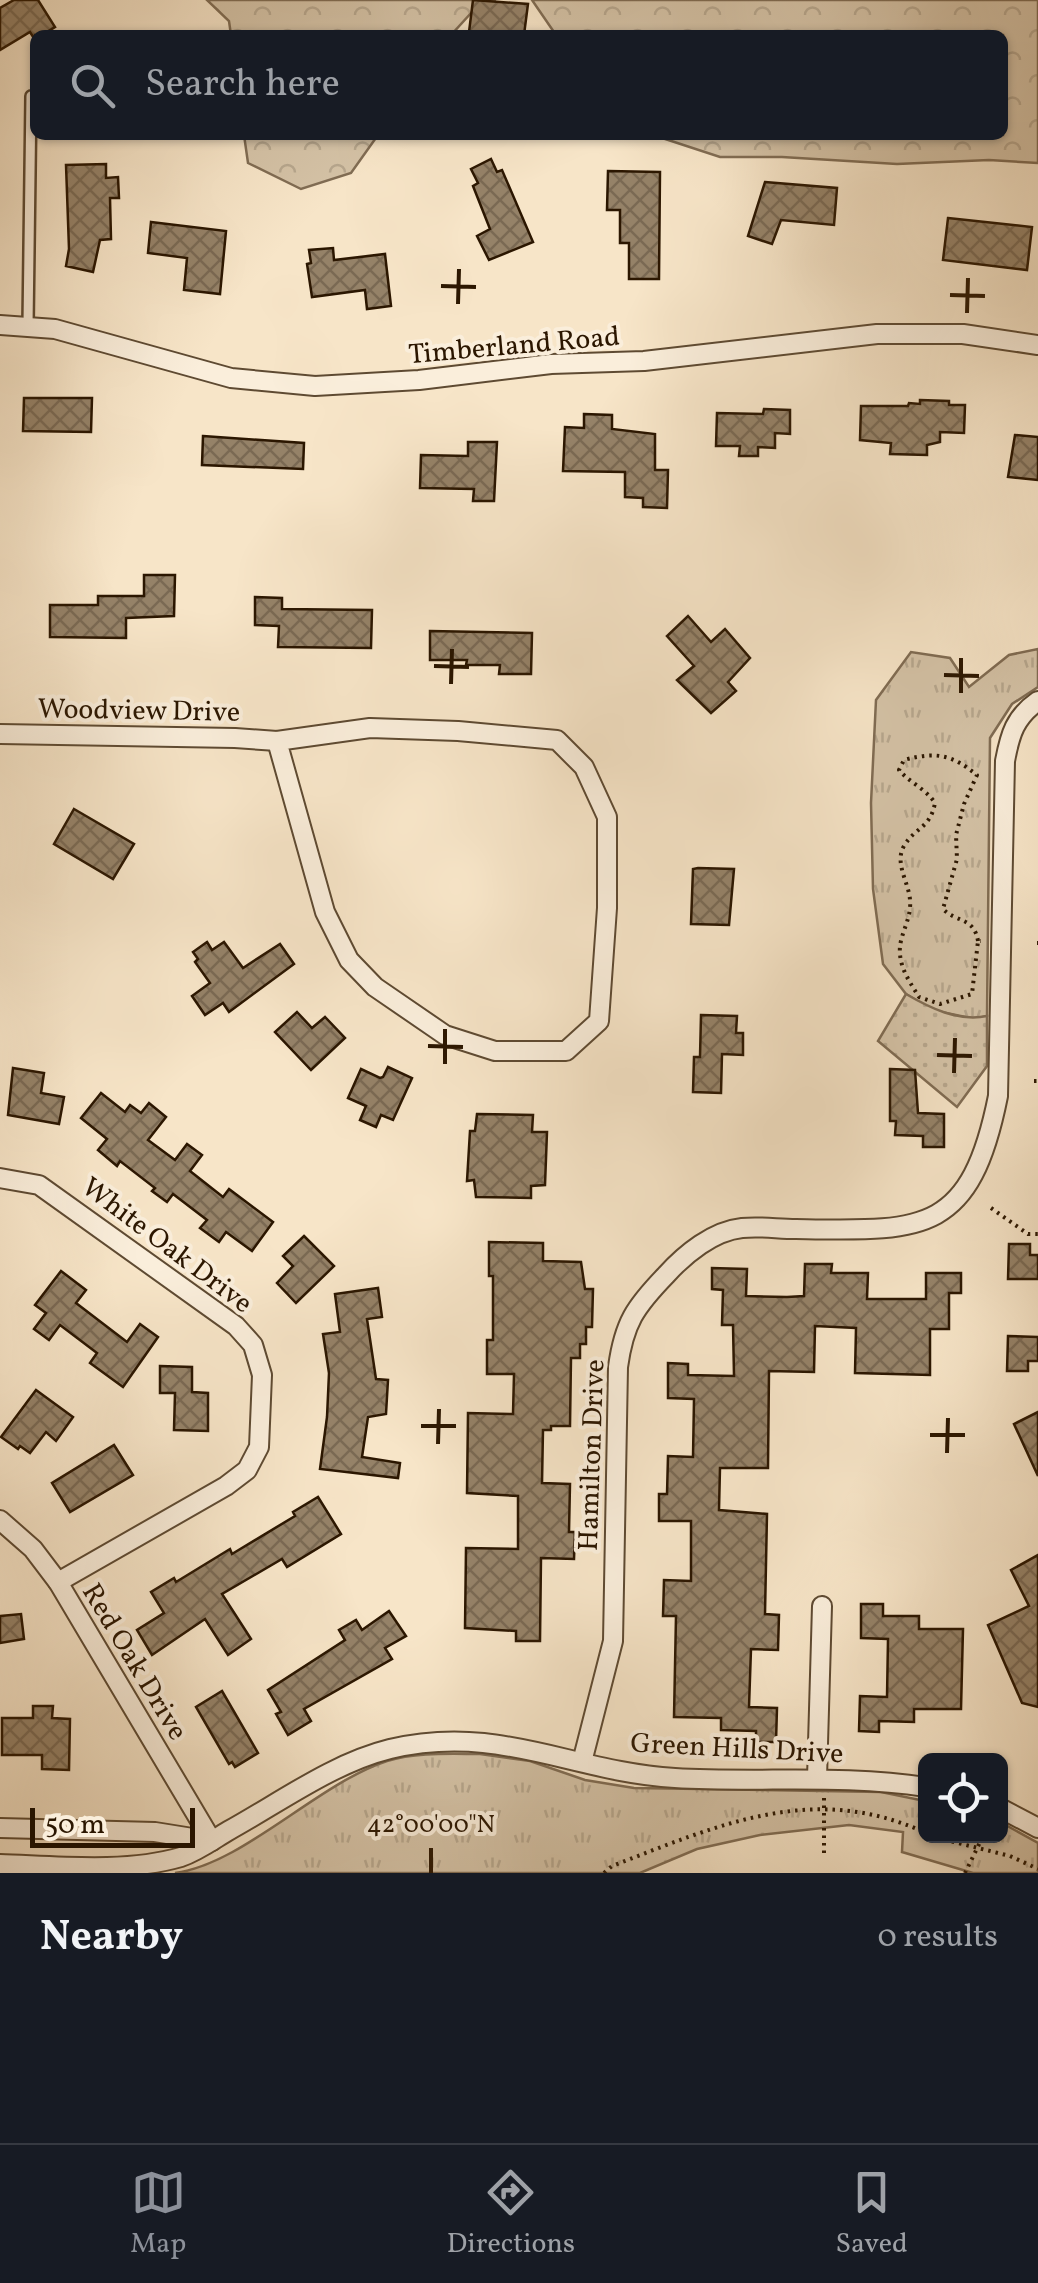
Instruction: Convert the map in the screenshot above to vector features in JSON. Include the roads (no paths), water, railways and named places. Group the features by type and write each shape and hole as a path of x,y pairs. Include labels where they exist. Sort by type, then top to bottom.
{"street":[{"name":"Timberland Road","path":"0,325 68,333 230,378 315,386 420,380 551,364 644,361 877,334 963,334 1038,346"},
{"name":"Hamilton Drive","path":"582,1762 614,1641 618,1367 623,1332 640,1302 684,1256 712,1238 740,1228 885,1231 912,1226 961,1196 978,1169 992,1130 998,1096 1006,761 1011,732 1021,713 1038,700"},
{"name":"Woodview Drive","path":"0,734 277,742 370,728 557,740 584,767 607,817 607,908 599,1020 566,1052 495,1051 445,1035 375,988 349,960 326,912 277,742"},
{"name":"White Oak Drive","path":"0,1178 38,1185 236,1326 252,1345 262,1375 259,1447 248,1470 58,1582"},
{"name":"Red Oak Drive","path":"0,1520 33,1549 58,1582 212,1841"},
{"path":"820,1778 822,1606"},
{"name":"Green Hills Drive","path":"0,1864 120,1867 184,1856 343,1767 388,1750 434,1742 476,1740 675,1778 820,1778 918,1786"},
{"path":"1008,1812 1038,1828"},
{"path":"0,1828 154,1832 212,1841"}],"lane":[{"path":"28,326 30,140"}]}
